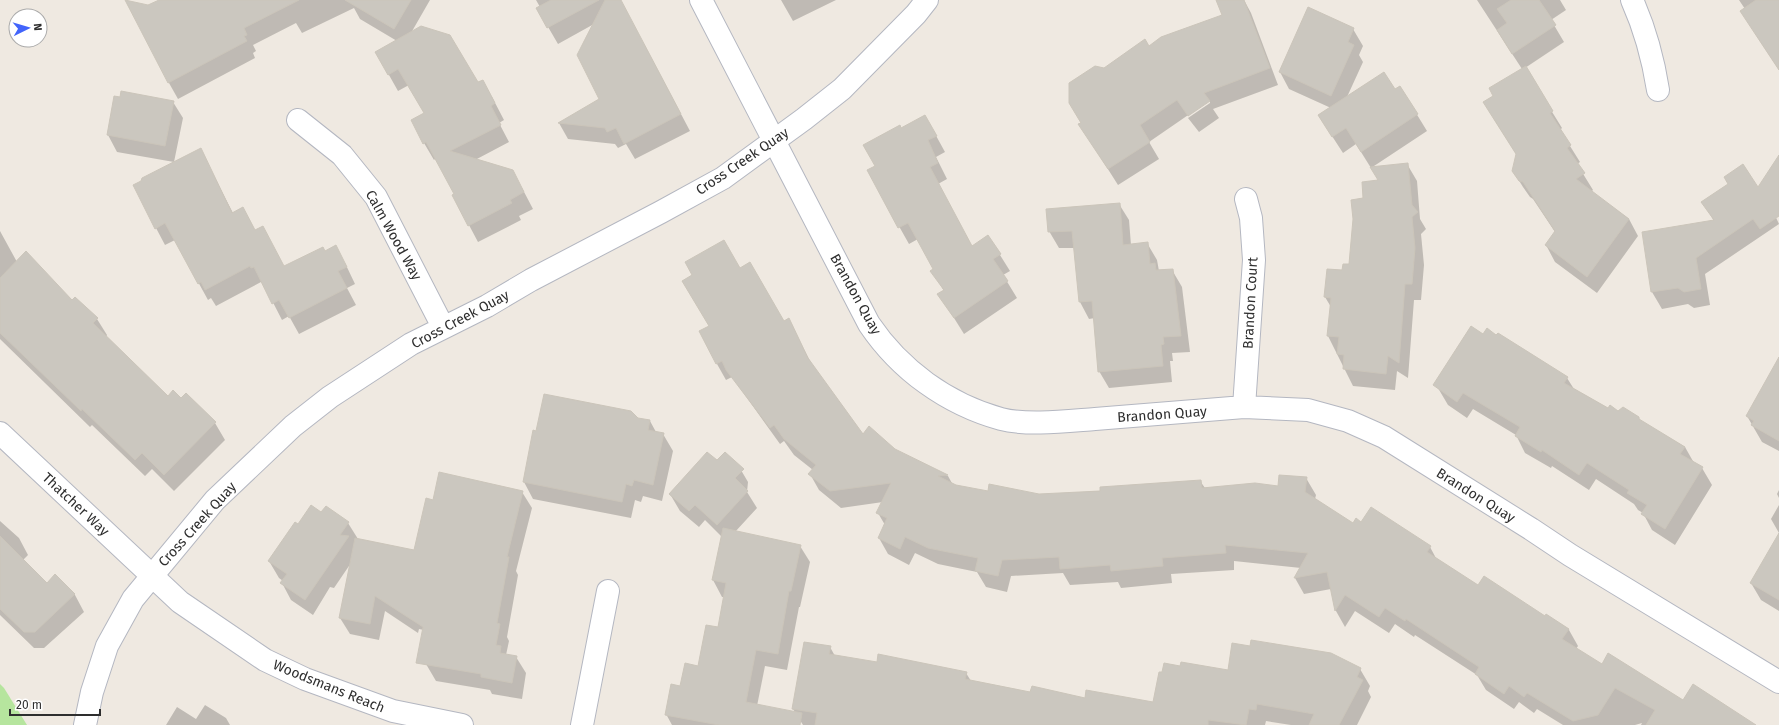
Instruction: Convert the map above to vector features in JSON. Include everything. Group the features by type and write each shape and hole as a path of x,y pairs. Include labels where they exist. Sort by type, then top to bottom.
{"street":[{"name":"Brandon Quay","path":"701,0 869,324 902,363 926,383 964,406 1003,420 1040,423 1244,408 1308,410 1348,422 1384,437 1570,555 1779,682"},
{"name":"Cross Creek Quay","path":"86,725 92,692 107,646 133,599 152,574 215,500 293,426 330,397 411,344 486,306 530,280 723,178 842,89 916,14 927,0"},
{"path":"1632,0 1644,27 1654,65 1658,90"},
{"name":"Calm Wood Way","path":"298,120 342,155 376,197 443,327"},
{"name":"Brandon Court","path":"1244,408 1254,260 1251,218 1246,199"},
{"name":"Thatcher Way","path":"0,433 152,574"},
{"name":"Woodsmans Reach","path":"152,574 180,602 265,660 298,676 393,711 462,725"},
{"path":"582,725 608,591"}],"green space":[{"path":"0,684 4,688 27,725 0,725"}],"building":[{"path":"125,0 148,5 159,0 299,0 244,28 247,35 244,36 247,41 168,83"},
{"path":"345,0 411,0 394,29"},
{"path":"551,0 599,0 547,28 536,8"},
{"path":"605,0 621,0 681,114 624,144 616,128 607,132 605,128 558,123 599,99 577,55"},
{"path":"1216,0 1244,0 1270,68 1204,93 1210,101 1188,116 1177,100 1140,125 1150,142 1108,169 1078,124 1081,123 1069,103 1069,83 1095,66 1104,68 1145,39 1149,46 1161,37 1222,15"},
{"path":"1511,0 1539,0 1556,25 1512,54 1497,30 1507,23 1497,9"},
{"path":"1756,0 1779,0 1779,70 1740,11"},
{"path":"1308,7 1354,28 1348,42 1354,45 1331,96 1279,72"},
{"path":"421,26 450,35 478,82 483,80 495,103 491,106 501,125 450,151 513,170 524,192 510,200 512,203 468,226 452,195 454,194 426,142 423,144 411,120 424,113 398,69 388,75 375,52"},
{"path":"1526,66 1553,111 1550,113 1571,145 1567,148 1585,173 1576,179 1629,219 1587,277 1545,245 1555,231 1523,182 1519,181 1512,171 1516,154 1483,102 1493,96 1489,88"},
{"path":"1384,72 1395,89 1400,86 1418,114 1361,152 1346,128 1332,137 1318,115"},
{"path":"121,91 174,101 165,146 107,135 114,96 120,97"},
{"path":"925,115 937,136 928,140 938,163 930,167 972,246 988,235 1001,254 993,259 1008,281 954,318 937,294 944,290 930,271 933,269 908,223 898,228 867,170 875,166 863,145 900,125 901,128"},
{"path":"201,148 232,213 243,207 255,230 263,226 284,266 323,247 325,251 336,245 347,267 338,271 347,288 289,318 279,300 272,304 254,267 251,268 250,266 205,290 201,282 198,284 165,223 155,229 133,185 141,181 142,178"},
{"path":"1779,155 1779,216 1760,229 1753,219 1696,258 1701,289 1684,292 1678,288 1651,292 1642,232 1714,220 1701,202 1728,184 1724,177 1743,164 1758,187"},
{"path":"1408,163 1412,205 1418,212 1412,217 1415,248 1412,284 1405,284 1399,363 1388,356 1386,374 1343,369 1344,355 1337,354 1339,337 1327,336 1331,298 1324,297 1327,269 1342,270 1343,264 1349,264 1353,219 1351,200 1363,198 1362,182 1378,180 1370,167"},
{"path":"1120,203 1123,245 1148,242 1150,264 1155,263 1156,270 1173,269 1181,336 1163,337 1164,344 1161,345 1163,366 1098,372 1092,301 1079,302 1072,231 1048,232 1046,209"},
{"path":"724,240 740,268 750,262 784,321 789,318 808,358 863,434 869,426 895,449 948,475 938,476 956,485 988,491 989,484 1039,494 1100,491 1100,487 1201,480 1202,488 1255,483 1278,486 1279,475 1307,477 1305,492 1353,523 1356,518 1361,522 1371,507 1431,546 1427,552 1478,585 1484,576 1545,616 1546,614 1569,629 1562,639 1602,664 1608,653 1683,700 1693,684 1756,725 1646,725 1655,710 1615,688 1598,715 1573,721 1527,693 1524,697 1509,686 1504,694 1475,674 1479,667 1406,619 1405,621 1385,608 1379,617 1345,595 1335,611 1327,572 1294,578 1308,553 1225,545 1226,553 1162,558 1163,566 1111,571 1110,565 1060,569 1059,557 1002,560 998,576 975,571 978,558 928,548 905,537 900,549 878,538 887,518 876,513 891,483 830,491 808,474 816,465 784,439 774,425 770,428 726,370 722,361 716,364 699,331 709,326 682,281 692,275 685,262"},
{"path":"26,251 72,300 75,297 98,318 93,323 168,396 173,390 181,398 186,393 216,422 164,475 142,453 135,460 82,409 81,411 0,333 0,278"},
{"path":"1471,326 1483,334 1487,328 1496,335 1498,333 1568,377 1564,383 1608,408 1610,405 1618,411 1623,407 1639,417 1639,419 1685,447 1680,454 1703,467 1665,529 1641,514 1647,505 1627,493 1629,490 1587,463 1579,475 1542,450 1541,452 1515,436 1520,427 1463,393 1457,402 1433,385"},
{"path":"1779,357 1779,441 1751,425 1754,421 1746,416"},
{"path":"544,394 631,411 638,418 650,420 648,430 664,433 653,485 634,480 632,486 626,484 622,502 523,482 533,430 536,431"},
{"path":"707,452 717,460 725,452 744,469 735,478 748,491 717,525 695,505 689,511 669,494"},
{"path":"439,472 523,491 507,557 509,557 497,623 500,624 496,645 501,646 500,653 517,656 512,683 481,677 481,674 416,663 423,627 375,596 370,624 339,618 355,538 414,550 426,498 433,500"},
{"path":"311,505 321,512 326,506 349,522 340,535 349,536 305,600 280,583 287,574 268,561 295,522 298,524"},
{"path":"723,528 801,545 791,591 789,591 778,654 756,650 746,702 802,713 800,725 719,725 665,715 671,684 680,686 685,663 698,666 706,625 718,627 726,583 712,580"},
{"path":"1779,533 1779,600 1750,583"},
{"path":"0,536 47,583 55,574 75,594 35,632 24,632 0,609"},
{"path":"1251,640 1331,653 1361,668 1357,677 1363,680 1339,725 1309,725 1314,714 1257,704 1256,710 1249,709 1246,725 1208,720 1208,725 815,725 817,713 792,709 804,642 831,646 829,654 877,662 878,654 967,672 965,679 1030,692 1032,686 1085,698 1086,690 1153,702 1159,672 1162,672 1164,663 1180,666 1181,662 1228,670 1232,643 1250,646"}]}
